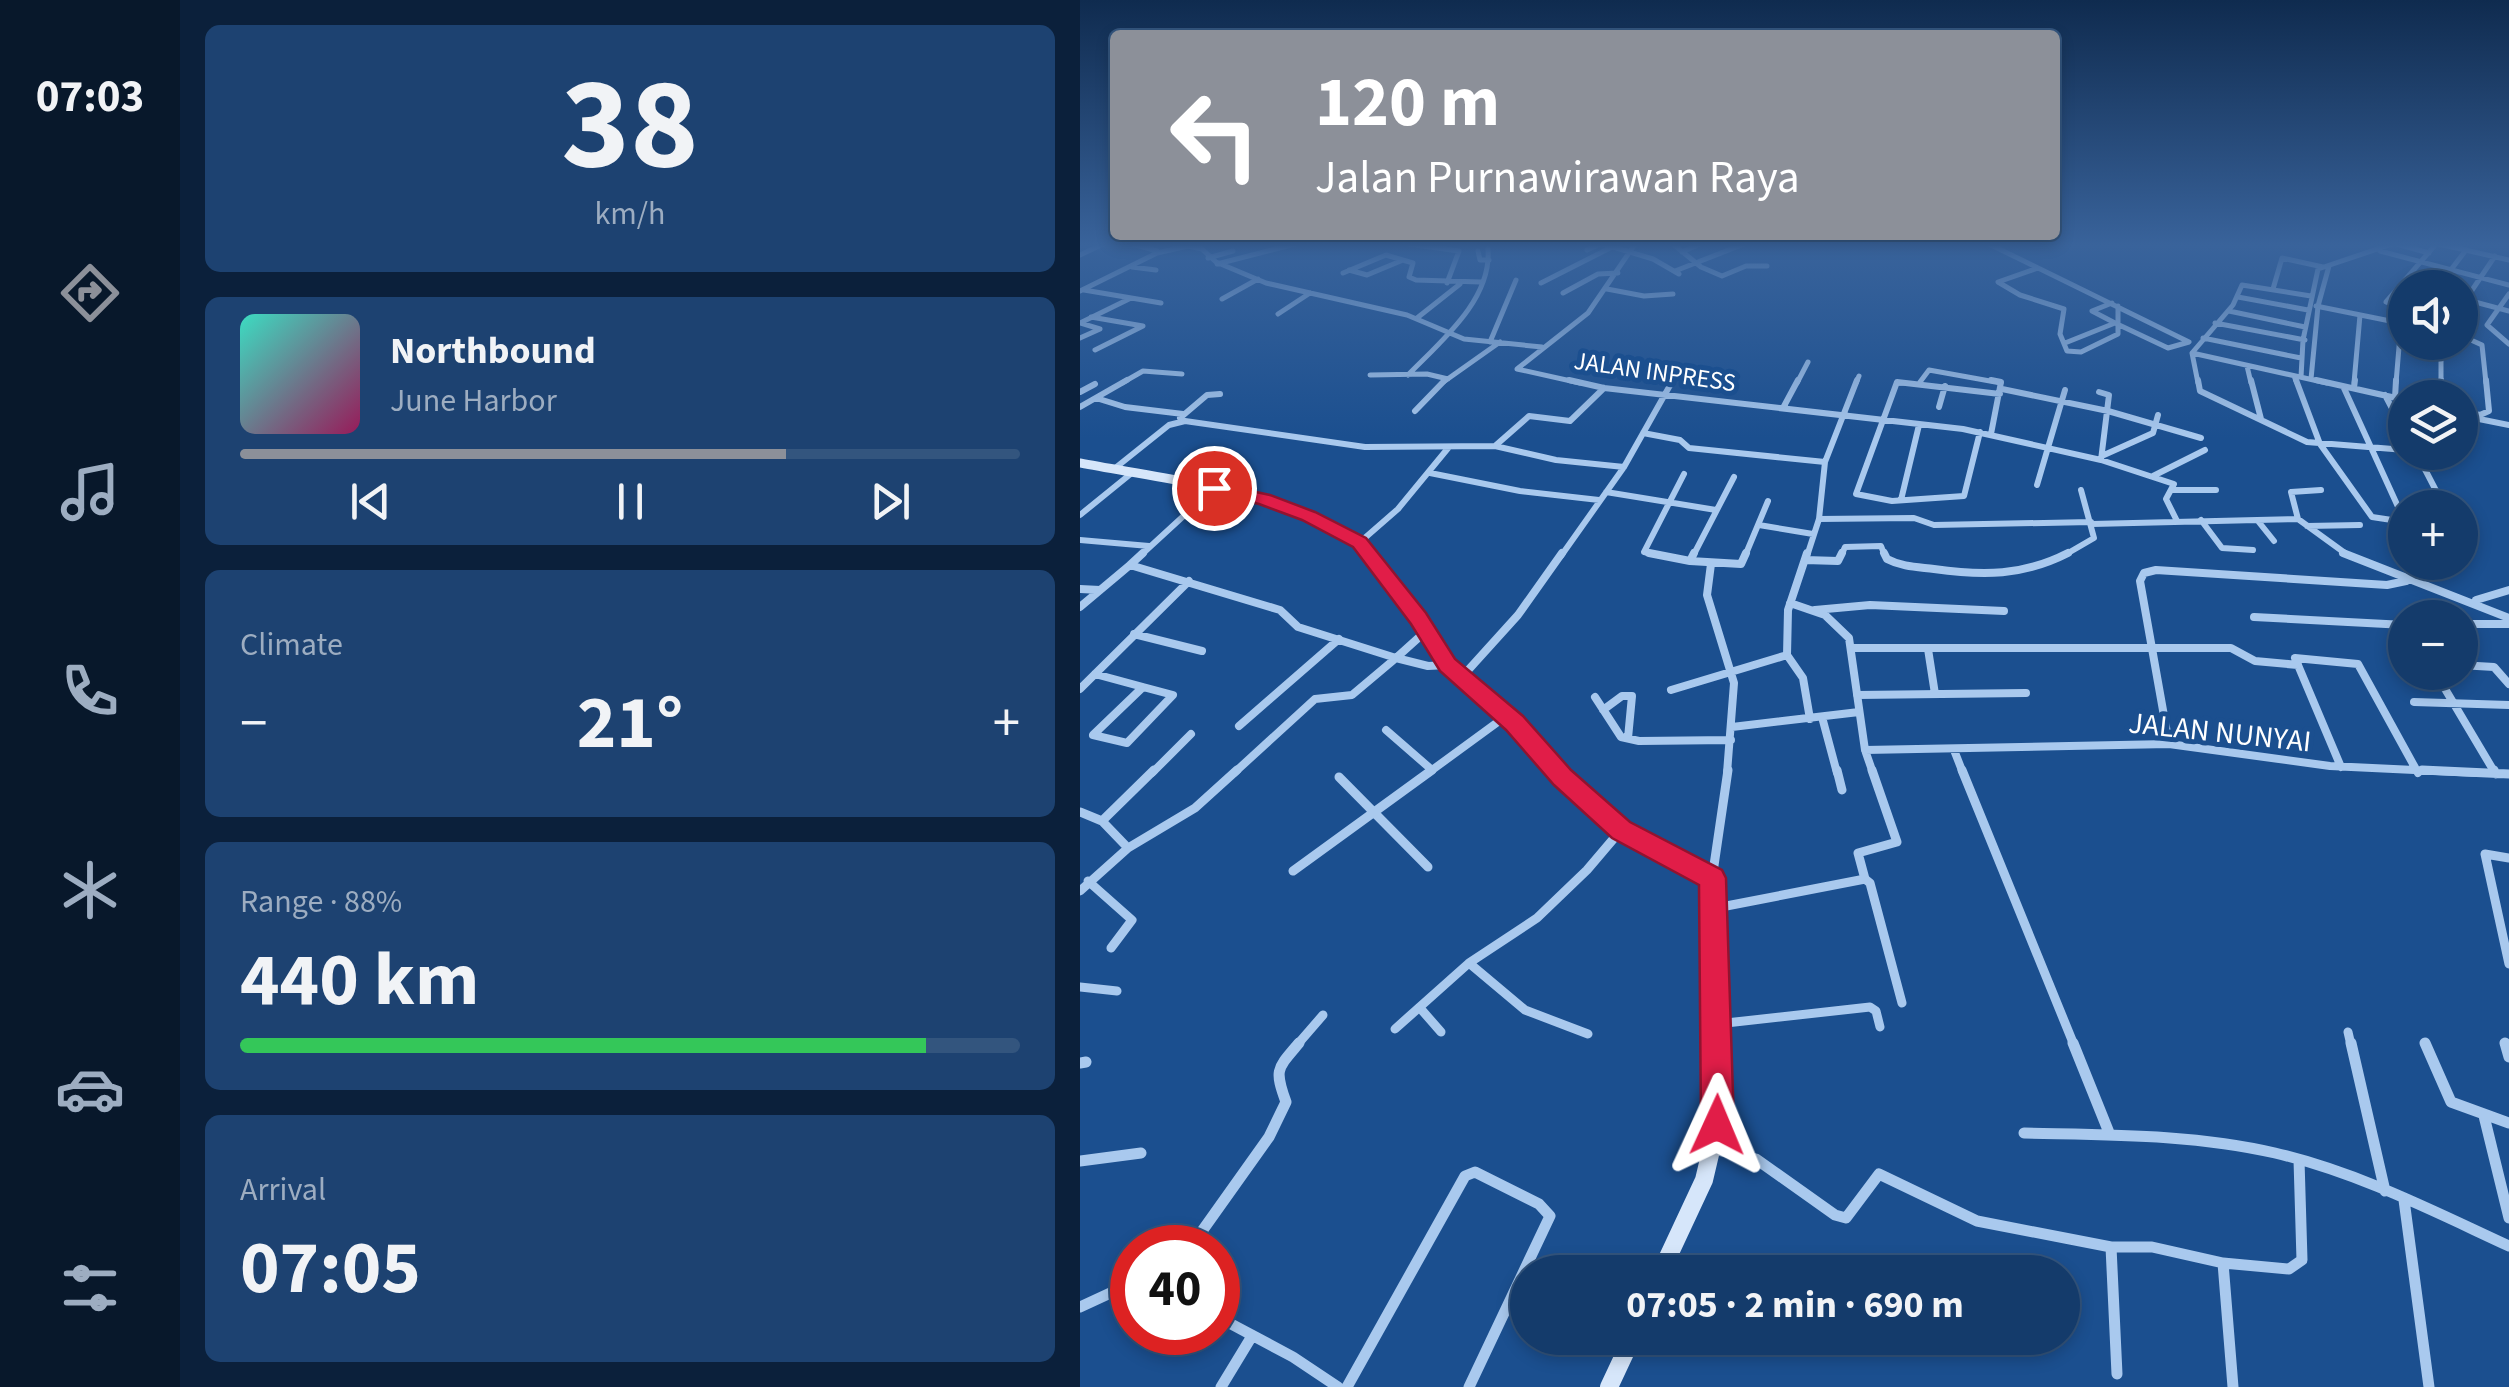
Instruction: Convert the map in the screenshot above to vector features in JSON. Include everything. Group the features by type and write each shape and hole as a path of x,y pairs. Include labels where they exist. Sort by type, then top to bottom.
{"street":[{"path":"1080,323 1108,309"},
{"path":"1278,314 1286,309"},
{"path":"1379,309 1417,318 1471,341 1542,347"},
{"path":"1417,318 1429,309"},
{"path":"1408,375 1469,309"},
{"path":"1490,342 1504,309"},
{"name":"JALAN INPRESS","path":"1592,309 1517,368 1604,388 1980,432 2102,458 2153,476"},
{"path":"2064,309 2060,334 2067,351 2081,352 2118,334 2115,309"},
{"path":"2099,309 2092,311 2168,348 2188,342 2124,309"},
{"path":"2309,309 2298,377 2320,444 2372,517 2388,519"},
{"path":"2311,379 2318,309"},
{"path":"2331,309 2388,321"},
{"path":"2499,309 2488,326 2509,344"},
{"path":"2306,327 2228,311 2192,354 2202,394 2307,442 2388,448"},
{"path":"2354,388 2360,315"},
{"path":"1091,317 1142,327 1095,350"},
{"path":"1080,338 1116,320"},
{"path":"1080,323 1100,328"},
{"path":"2065,344 2117,323"},
{"path":"2215,323 2315,342"},
{"path":"2203,338 2301,358"},
{"path":"1416,412 1448,379 1500,342"},
{"path":"2478,343 2482,345 2489,411 2478,416"},
{"path":"2192,354 2388,396"},
{"path":"1783,408 1808,362"},
{"path":"2247,366 2261,420"},
{"path":"1460,678 1518,614 1624,467 1680,368"},
{"path":"1080,407 1143,371 1182,374"},
{"path":"1920,382 1927,371 1997,380 2001,391 1991,434"},
{"path":"1370,375 1448,379"},
{"path":"1810,719 1803,678 1787,654 1790,602 1818,519 1825,462 1858,376"},
{"path":"1980,432 1964,496 1886,500 1864,499 1856,494 1897,382 2001,391 2063,402 2201,438"},
{"path":"1080,392 1095,384"},
{"path":"1940,406 1944,386"},
{"path":"2342,386 2390,490"},
{"path":"1495,446 1529,416 1570,421 1604,388"},
{"path":"2037,485 2065,390"},
{"path":"2100,392 2110,395 2102,458"},
{"path":"1114,469 1207,394 1220,394"},
{"path":"2385,395 2388,401"},
{"path":"1096,398 1125,407 1182,414"},
{"path":"2102,458 2152,433 2158,415"},
{"path":"2478,417 2509,424"},
{"path":"1177,421 1258,428 1365,447 1495,446 1556,460 1624,467"},
{"path":"1902,500 1919,424"},
{"path":"1643,432 1680,440 1690,448 1825,462"},
{"path":"1360,543 1430,473 1448,447"},
{"path":"2153,476 2205,450"},
{"path":"1080,463 1264,499 1309,516 1360,543 1448,665 1506,716 1562,778 1621,830 1712,878"},
{"path":"1080,515 1132,472"},
{"path":"1430,473 1520,492 1599,500"},
{"path":"1684,474 1644,552 1711,564 1742,564 1768,502"},
{"path":"2153,476 2174,484 2166,501 2176,521"},
{"path":"1690,561 1734,477"},
{"path":"1080,607 1214,488"},
{"path":"1805,560 1836,562 1844,547 1881,546 1887,559 1900,564 1968,575 2014,574 2042,568 2095,535 2081,490"},
{"path":"2171,490 2216,490"},
{"path":"2321,490 2290,492 2298,519 2322,542 2388,569"},
{"path":"1606,492 1716,510"},
{"path":"1818,519 1912,518 1934,526 2298,519"},
{"path":"2201,520 2222,548 2253,550"},
{"path":"2258,520 2274,541"},
{"path":"2307,526 2360,525"},
{"path":"1759,526 1813,534"},
{"path":"1080,540 1149,546"},
{"path":"1670,1255 1704,1180 1719,1106 1716,908 1712,878 1731,740 1734,683 1707,595 1711,564"},
{"path":"1130,565 1280,610 1298,628 1428,666 1448,665"},
{"path":"2169,744 2140,581 2144,572 2330,584 2387,584 2404,580"},
{"path":"2419,580 2476,600 2509,590"},
{"path":"1080,690 1189,582"},
{"path":"1080,589 1100,590"},
{"path":"2478,601 2509,621"},
{"path":"1790,602 1815,610 1844,629 1852,648 1866,750 1897,842 1859,850 1902,1003"},
{"path":"1815,610 1870,605 2004,611"},
{"path":"2254,617 2388,624"},
{"path":"2478,623 2509,621"},
{"path":"1080,891 1128,848 1195,808 1315,700 1352,695 1426,631"},
{"path":"1134,634 1202,651"},
{"path":"1238,726 1340,639"},
{"path":"1852,648 2231,648 2255,661 2298,665"},
{"path":"1928,649 1935,694"},
{"path":"1671,690 1787,654"},
{"path":"2341,767 2295,658 2358,664 2418,773"},
{"path":"2478,666 2494,667 2509,684"},
{"path":"1095,674 1144,686 1173,696 1127,743 1092,735 1144,686"},
{"path":"2446,690 2496,774"},
{"path":"1857,695 2026,693"},
{"path":"1603,710 1622,696 1632,696 1628,738"},
{"path":"1595,698 1619,736 1731,740"},
{"path":"2414,702 2509,705"},
{"path":"1732,727 1859,712"},
{"path":"1293,871 1506,716"},
{"path":"1822,717 1842,790"},
{"path":"1386,730 1432,770"},
{"path":"1102,821 1190,734"},
{"name":"JALAN NUNYAI","path":"1866,750 2169,744 2341,767 2509,774"},
{"path":"1954,750 2110,1135"},
{"path":"1340,777 1428,867"},
{"path":"1080,812 1102,821 1128,848"},
{"path":"1395,1028 1469,963 1537,918 1621,830"},
{"path":"2509,858 2485,854 2509,964"},
{"path":"1716,908 1865,878"},
{"path":"1088,881 1132,920 1111,948"},
{"path":"1469,963 1525,1010 1588,1034"},
{"path":"1080,988 1117,991"},
{"path":"1717,1024 1870,1007 1876,1011 1880,1027"},
{"path":"1420,1008 1441,1032"},
{"path":"1206,1225 1276,1126 1286,1102 1277,1078 1278,1068 1324,1015"},
{"path":"2348,1032 2385,1191"},
{"path":"2426,1042 2446,1097 2462,1108 2509,1123"},
{"path":"2505,1043 2509,1057"},
{"path":"2484,1116 2509,1218"},
{"path":"2024,1133 2110,1135 2255,1149 2299,1160 2385,1191 2509,1246"},
{"path":"1713,1149 1756,1159 1835,1215 1846,1218 1861,1208 1873,1178 1880,1174 1978,1221 2112,1247 2152,1248 2222,1264 2289,1270 2302,1260 2299,1160"},
{"path":"1080,1161 1142,1153"},
{"path":"1347,1387 1465,1176 1475,1172 1539,1204 1550,1216 1470,1387"},
{"path":"2404,1200 2429,1387"},
{"path":"2112,1247 2117,1374"},
{"path":"2222,1264 2233,1387"},
{"path":"1080,1307 1110,1293"},
{"path":"1240,1329 1293,1356 1338,1387"},
{"path":"1221,1387 1252,1336"},
{"path":"1610,1387 1624,1355"}],"route":[{"path":"1214,488 1264,499 1309,516 1360,543 1448,665 1514,723 1562,778 1621,830 1712,878 1716,908 1717,1125"}]}
